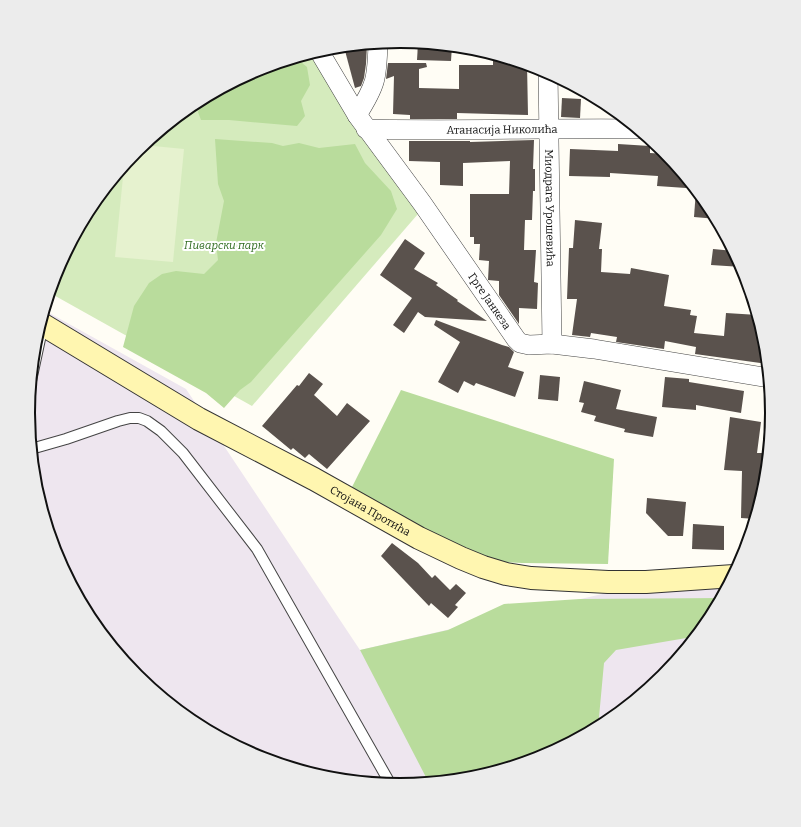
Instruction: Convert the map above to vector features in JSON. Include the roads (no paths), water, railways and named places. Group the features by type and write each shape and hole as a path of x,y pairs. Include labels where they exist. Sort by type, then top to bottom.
{"main road":[{"name":"Стојана Протића","path":"45,326 199,419 320,482 419,538 483,567 506,574 531,578 608,582 646,582 727,576"}],"street":[{"path":"361,122 376,80 378,69 378,49"},
{"name":"Грге Јанкеза","path":"322,56 361,122 422,203 520,343 529,345 552,344 594,348 764,377"},
{"name":"Миодрага Урошевића","path":"548,80 552,344"},
{"name":"Атанасија Николића","path":"361,122 424,130 548,128 629,129"}],"lane":[{"path":"37,448 130,418 139,418 161,431 183,453 257,549 387,778"}],"park label":[{"name":"Пиварски парк","path":"224,245"}]}
